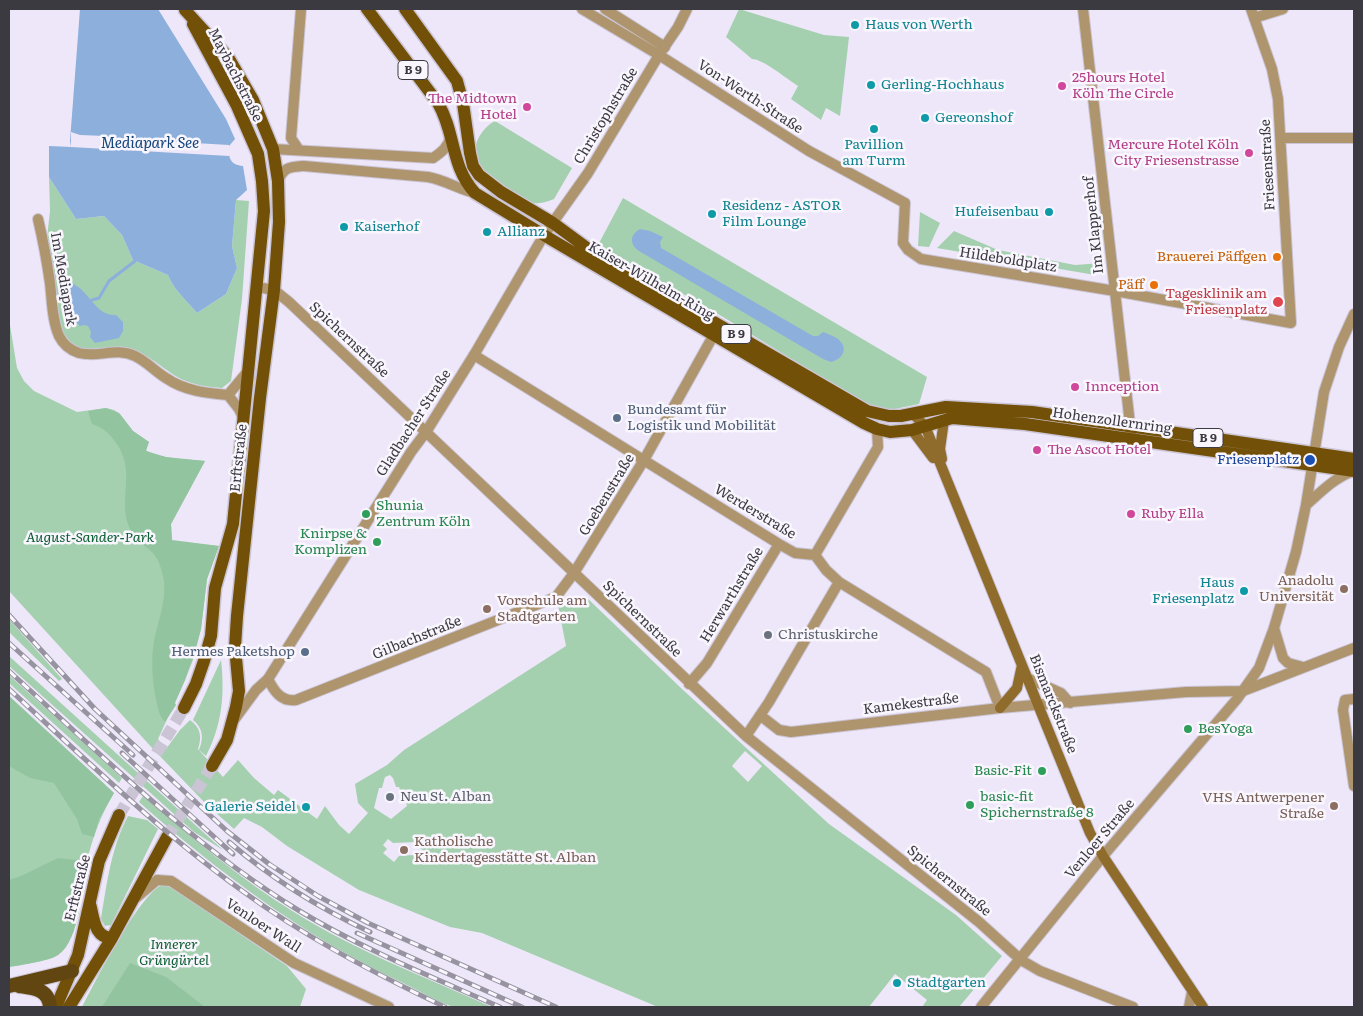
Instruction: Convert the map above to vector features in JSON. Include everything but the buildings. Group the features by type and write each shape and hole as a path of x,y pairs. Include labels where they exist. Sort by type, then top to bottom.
{"highway":[{"path":"11,985 72,971"},
{"path":"11,985 42,990 46,994 50,1007"}],"main road":[{"name":"Maybachstraße","path":"185,9 228,57 253,100 273,149"},
{"name":"Maybachstraße","path":"185,9 201,42 238,106 258,154"},
{"name":"B 9","path":"367,9 438,103 445,115 451,136"},
{"name":"Kaiser-Wilhelm-Ring","path":"405,9 457,81 463,103 471,160 479,175 592,251 864,423 876,429 890,432 912,430 925,426"},
{"name":"Kaiser-Wilhelm-Ring","path":"451,136 458,167 465,182 475,193 544,235 867,411 888,416 913,414 928,409"},
{"name":"Erftstraße","path":"212,766 227,740 239,691 235,647 237,616 260,398 274,290 278,222 278,181 273,149"},
{"name":"Erftstraße","path":"184,708 196,684 211,636 215,588 233,524 264,211 258,154"},
{"name":"Hohenzollernring","path":"928,409 946,407 1032,412 1131,433"},
{"name":"Bismarckstraße","path":"913,414 925,426 1090,833 1103,856 1203,1007"},
{"name":"Hohenzollernring","path":"925,426 952,418 1131,433 1313,459 1354,467"},
{"path":"944,420 940,449 945,475"},
{"path":"912,430 945,475"},
{"path":"1000,708 1017,688 1022,664"},
{"name":"Erftstraße","path":"56,1007 78,955 99,861 119,815"},
{"path":"69,1007 112,938 167,837"},
{"path":"90,901 99,933 105,938 112,938"},
{"path":"72,971 100,958"}],"street":[{"path":"299,150 291,138 301,9"},
{"name":"Von-Werth-Straße","path":"582,9 662,51"},
{"name":"Von-Werth-Straße","path":"605,9 662,51 809,151 905,203 903,243"},
{"name":"Christophstraße","path":"544,235 588,173 678,27 687,9"},
{"name":"Im Klapperhof","path":"1083,9 1131,433"},
{"path":"1253,13 1283,9"},
{"name":"Friesenstraße","path":"1253,13 1272,69 1278,99 1282,138 1284,223 1291,323"},
{"path":"273,149 433,158 444,150 451,136"},
{"path":"1282,138 1352,138"},
{"path":"278,181 281,172 290,166 304,166 433,178 464,191 475,193"},
{"name":"Im Mediapark","path":"38,219 56,324 59,336 68,347 79,353 122,352 136,356 166,379 180,386 205,393 228,395"},
{"name":"Gladbacher Straße","path":"233,720 253,694 268,679 474,355 544,235"},
{"name":"Hildeboldplatz","path":"903,243 908,250 921,259 1115,291 1291,323"},
{"path":"257,287 274,290"},
{"name":"Spichernstraße","path":"274,290 746,736 978,922 1021,960 1040,971 1134,1007"},
{"path":"1243,691 1259,668 1274,628 1296,552 1306,505 1324,392 1333,362 1351,327 1354,314"},
{"name":"Goebenstraße","path":"574,574 644,460 717,330"},
{"name":"Werderstraße","path":"474,355 779,544 795,553 815,555"},
{"path":"244,419 228,395 248,371"},
{"path":"876,429 878,447 815,555 826,570 839,582 986,672 1000,708"},
{"name":"B 9","path":"1306,505 1330,483 1354,467"},
{"name":"Herwarthstraße","path":"689,684 707,663 779,544"},
{"name":"Gilbachstraße","path":"268,679 278,695 289,701 296,700 556,597 574,574"},
{"path":"746,736 761,716 839,582"},
{"path":"1274,628 1283,658 1288,663 1303,667"},
{"path":"1243,691 1354,648"},
{"path":"1027,678 1061,693 1070,702"},
{"name":"Kamekestraße","path":"761,716 779,730 791,732 1000,708 1186,692 1243,691"},
{"name":"Venloer Straße","path":"982,1007 1103,856 1243,691"},
{"path":"1354,698 1345,700 1343,710 1354,786"},
{"name":"Venloer Wall","path":"130,903 157,880 171,881 294,963 389,1007"},
{"path":"1189,1007 1192,992"}],"green space":[{"path":"739,9 824,35 849,37 840,116 826,108 821,120 791,99 798,86 768,66 752,59 726,37"},
{"path":"495,121 572,168 554,199 532,203 497,183 482,170 475,157 476,143 484,130"},
{"path":"49,177 76,219 104,216 122,235 133,260 168,275 177,290 197,313 226,294 237,268 232,246 236,200 249,201 242,299 231,381 222,388 196,384 181,379 147,356 132,349 118,347 93,350 81,349 66,338 58,321 47,238 50,211"},
{"path":"623,198 927,377 919,404 890,410 870,407 723,317 598,245"},
{"path":"920,212 940,223 929,247 918,246"},
{"path":"954,231 998,250 1075,265 1101,263 1095,275 937,248"},
{"name":"Stadtgarten","path":"9,319 17,368 24,381 34,391 77,412 106,408 114,410 120,414 133,431 149,442 145,450 159,456 205,461 171,524 172,541 219,546 207,579 201,629 193,660 158,739 166,749 190,720 200,733 198,749 223,777 238,760 254,778 274,795 278,790 317,819 325,806 339,825 349,834 368,813 358,803 355,784 387,765 404,750 566,646 558,605 576,597 586,597 682,689 829,824 956,915 1002,956 959,1007 922,1007 927,1000 895,974 869,1007 658,1007 482,933 450,927 359,890 287,846 262,827 244,818 234,829 206,804 154,750 9,591","holes":["745,751 762,766 748,782 732,766","390,775 393,778 396,787 399,787 403,798 406,800 407,806 391,819 374,808 379,788 382,788 385,777","388,839 393,843 415,842 425,852 419,860 413,855 399,856 394,862 383,853 387,849 383,845"]},
{"path":"106,408 119,413 133,431 149,442 146,451 166,457 205,461 171,524 172,540 219,546 207,579 201,629 195,651 175,703 176,705 165,722 157,705 152,668 154,641 164,596 164,581 155,556 137,540 126,518 126,473 121,450 108,434 92,424 88,411"},
{"path":"9,619 62,679 59,681 9,632"},
{"path":"9,656 223,850 194,832 9,666"},
{"path":"221,660 223,685 221,710 216,733 206,756 199,750 202,734 199,726 193,720"},
{"path":"9,675 122,778 119,783 9,683"},
{"path":"9,696 114,793 101,818 92,843 76,925 66,948 58,955 48,959 9,967"},
{"path":"9,696 114,793 99,819 94,837 82,834 77,819 54,783 30,778 9,766"},
{"path":"143,796 235,872 294,912 366,951 492,1007 463,1008 448,1005 367,965 297,924 200,854 139,802"},
{"path":"128,816 147,820 158,829 111,925 105,926 101,919 110,866 117,841"},
{"path":"58,858 87,861 79,911 71,937 65,948 54,957 9,967 9,880"},
{"name":"Innerer Grüngürtel","path":"163,884 174,889 287,966 306,989 300,1007 82,1007 107,959 130,921 141,905"},
{"path":"130,963 166,977 205,1007 102,1007"}],"water":[{"name":"Mediapark See","path":"80,9 158,9 226,119 235,139 229,146 229,154 235,164 243,166 247,190 236,200 232,246 237,268 226,294 197,313 177,290 168,275 133,260 122,235 104,216 76,219 49,177 49,146 71,147"},
{"path":"640,229 663,237 660,242 661,248 813,336 818,336 823,332 836,338 843,346 843,353 835,361 831,362 823,359 639,251 632,243 632,237"},
{"path":"59,280 77,286 101,311 116,315 123,322 123,331 119,338 95,343 90,337 91,332 88,326 80,326 63,309"}],"pier":[{"path":"71,132 80,135 105,136 109,138 229,145 229,156 71,147"}],"waterway":[{"path":"92,300 99,298 109,281 135,261"}],"tunnel":[{"path":"119,815 184,708"},
{"path":"167,837 212,766"}],"railway":[{"path":"9,615 95,709 227,831 269,864 318,896 368,923 556,1007"},
{"path":"9,643 133,755"},
{"path":"9,671 148,798 259,885 298,910 347,937 398,962 500,1007"},
{"path":"9,689 151,818 241,890 315,939 392,981 445,1007"},
{"path":"122,753 233,854"},
{"path":"229,842 245,856 296,892 370,932"},
{"path":"357,933 522,1007"}],"place":[{"name":"Haus von Werth","path":"855,25"},
{"name":"Gerling-Hochhaus","path":"871,85"},
{"name":"25hours Hotel Köln The Circle","path":"1062,86"},
{"name":"The Midtown Hotel","path":"527,107"},
{"name":"Gereonshof","path":"925,118"},
{"name":"Pavillion am Turm","path":"874,129"},
{"name":"Mercure Hotel Köln City Friesenstrasse","path":"1249,153"},
{"name":"Hufeisenbau","path":"1049,212"},
{"name":"Residenz - ASTOR Film Lounge","path":"712,214"},
{"name":"Kaiserhof","path":"344,227"},
{"name":"Allianz","path":"487,232"},
{"name":"Brauerei Päffgen","path":"1277,257"},
{"name":"Päff","path":"1154,285"},
{"name":"Tagesklinik am Friesenplatz","path":"1278,302"},
{"name":"Innception","path":"1075,387"},
{"name":"Bundesamt für Logistik und Mobilität","path":"617,418"},
{"name":"The Ascot Hotel","path":"1037,450"},
{"name":"Friesenplatz","path":"1310,460"},
{"name":"Shunia Zentrum Köln","path":"366,514"},
{"name":"Ruby Ella","path":"1131,514"},
{"name":"Knirpse & Komplizen","path":"377,542"},
{"name":"Anadolu Universität","path":"1344,589"},
{"name":"Haus Friesenplatz","path":"1244,591"},
{"name":"Vorschule am Stadtgarten","path":"487,609"},
{"name":"Christuskirche","path":"768,635"},
{"name":"Hermes Paketshop","path":"305,652"},
{"name":"BesYoga","path":"1188,729"},
{"name":"Basic-Fit","path":"1042,771"},
{"name":"Neu St. Alban","path":"390,797"},
{"name":"basic-fit Spichernstraße 8","path":"970,805"},
{"name":"VHS Antwerpener Straße","path":"1334,806"},
{"name":"Galerie Seidel","path":"306,807"},
{"name":"Katholische Kindertagesstätte St. Alban","path":"404,850"},
{"name":"Stadtgarten","path":"897,983"}],"park label":[{"name":"August-Sander-Park","path":"90,538"}]}
